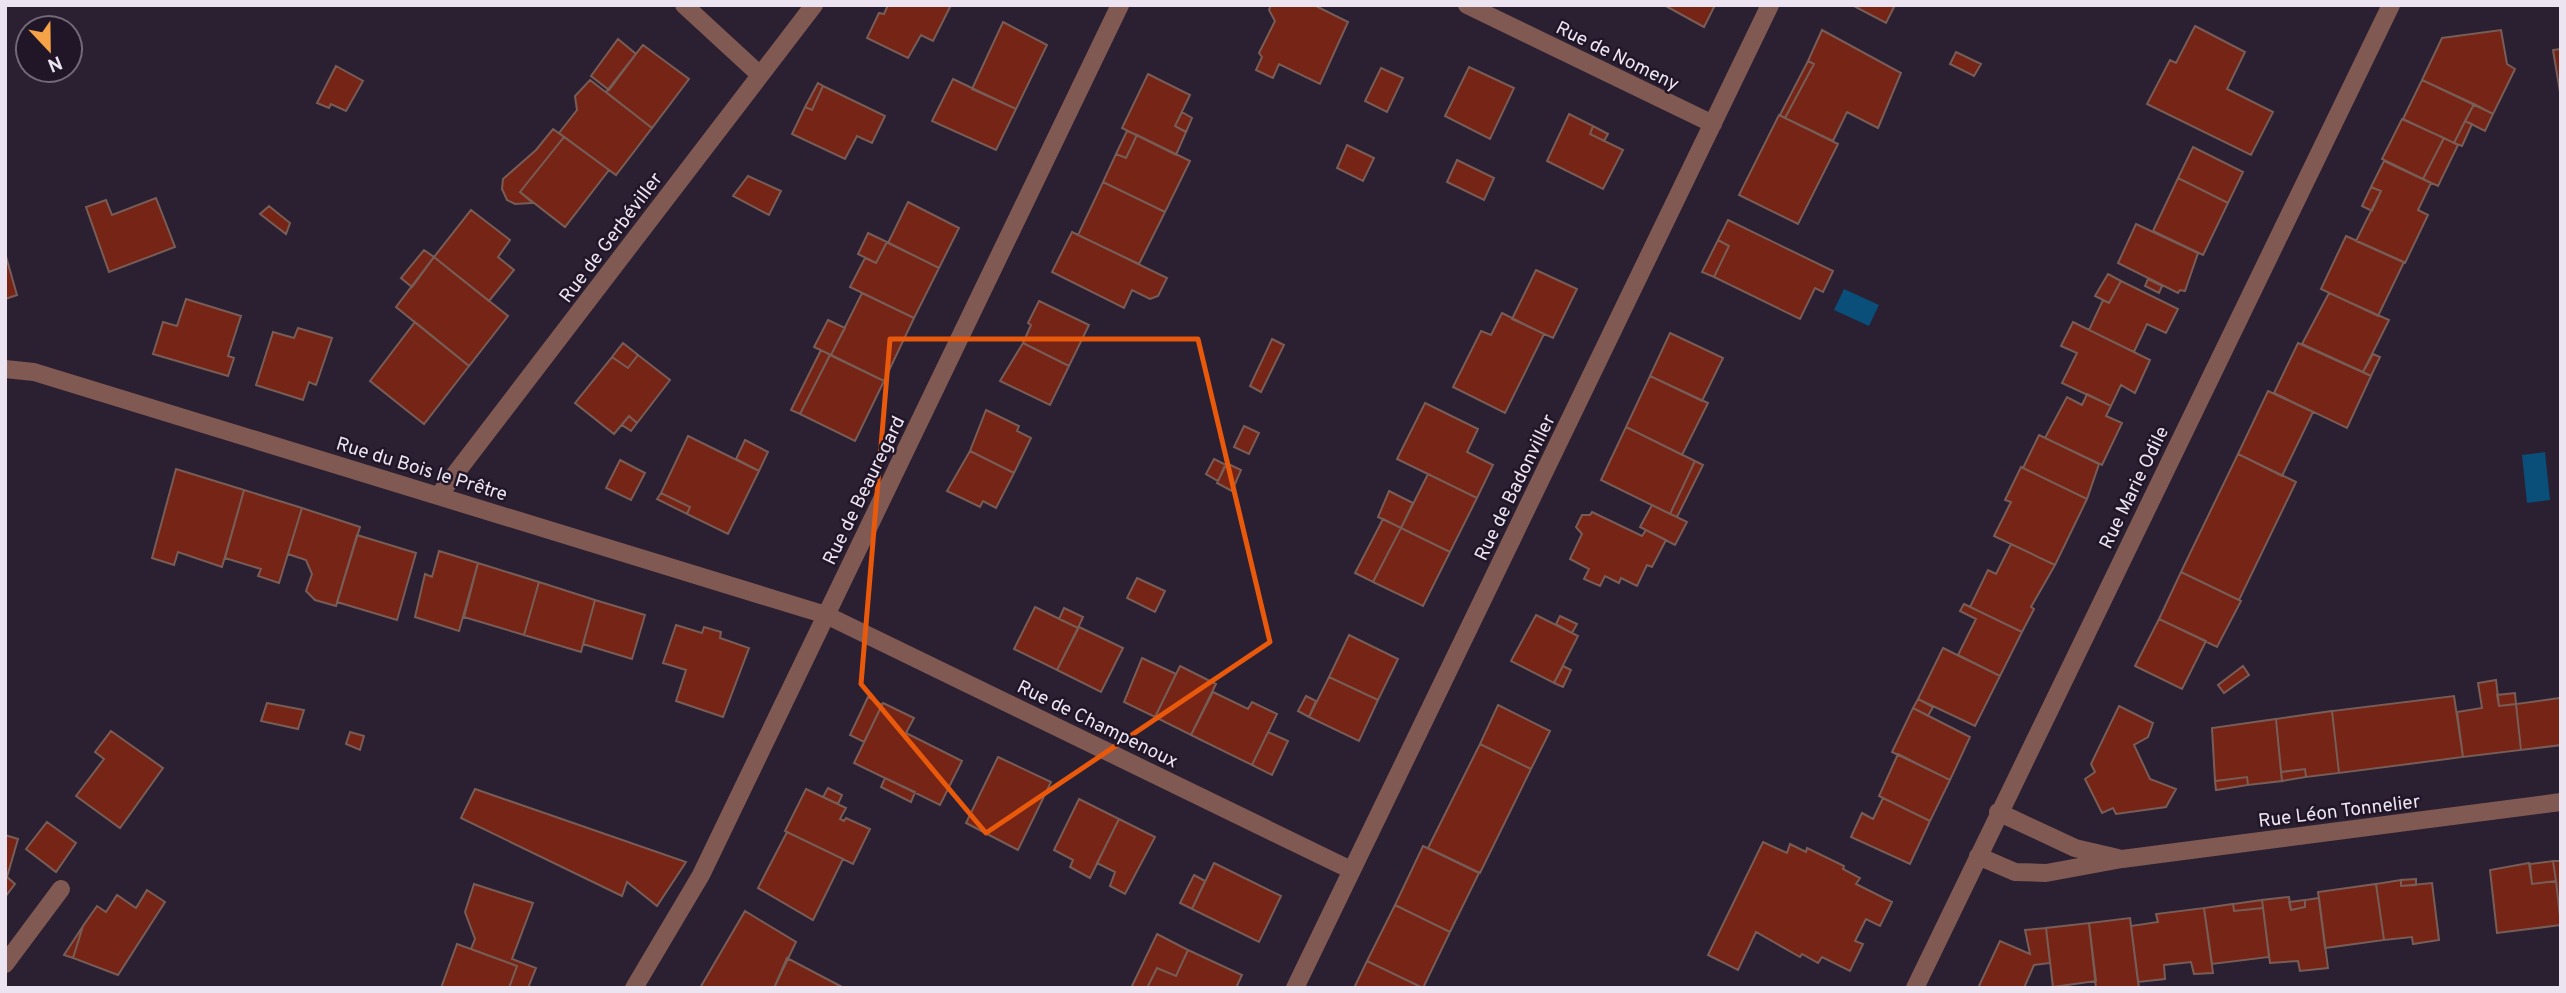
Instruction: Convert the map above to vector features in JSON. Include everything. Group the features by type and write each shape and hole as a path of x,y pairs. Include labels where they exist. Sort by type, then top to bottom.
{"street":[{"path":"684,5 761,75"},
{"name":"Rue de Gerbéviller","path":"439,495 814,5"},
{"name":"Rue de Beauregard","path":"634,988 701,875 1120,5"},
{"name":"Rue de Nomeny","path":"1467,5 1713,124"},
{"name":"Rue de Badonviller","path":"1295,988 1770,5"},
{"name":"Rue Marie Odile","path":"1914,988 2392,5"},
{"name":"Rue du Bois le Prêtre","path":"5,369 34,372 826,615"},
{"name":"Rue de Champenoux","path":"826,615 1351,870"},
{"name":"Rue Léon Tonnelier","path":"1978,856 2015,872 2076,869 2122,859 2561,802"},
{"name":"Rue Léon Tonnelier","path":"1998,813 2075,848 2122,859"},
{"path":"5,964 61,889"}],"highlighted area":[{"path":"890,339 1198,339 1270,642 986,833 861,684"}],"water":[{"path":"1844,289 1879,305 1869,326 1834,310"},
{"path":"2545,452 2550,500 2527,503 2522,455"}],"building":[{"path":"888,5 951,5 933,41 921,35 908,58 867,38 879,13 884,14"},
{"path":"1271,5 1314,5 1348,22 1320,84 1279,64 1273,78 1256,70 1262,57 1259,53 1275,21 1269,10"},
{"path":"1664,5 1715,5 1704,27"},
{"path":"1852,5 1895,5 1886,23"},
{"path":"1003,22 1047,45 1016,109 972,89"},
{"path":"2195,26 2245,52 2227,89 2273,112 2251,155 2147,104 2170,60 2176,63"},
{"path":"1822,30 1901,73 1878,128 1847,112 1833,141 1785,118 1814,64 1808,61"},
{"path":"2501,30 2507,64 2515,69 2493,114 2422,80 2442,38"},
{"path":"618,39 636,54 609,90 591,76"},
{"path":"643,45 689,79 652,128 606,92"},
{"path":"2561,49 2561,98 2553,50"},
{"path":"1956,52 1981,64 1974,76 1950,64"},
{"path":"1808,61 1814,64 1785,118 1780,115"},
{"path":"336,66 363,81 346,111 331,104 329,108 317,103"},
{"path":"1469,67 1514,88 1490,139 1445,116"},
{"path":"1381,68 1403,78 1387,112 1365,101"},
{"path":"1148,74 1190,95 1175,126 1186,132 1176,155 1122,128"},
{"path":"953,79 1016,109 996,150 932,121"},
{"path":"590,80 652,128 616,175 559,133 577,110 575,96"},
{"path":"2422,80 2474,104 2454,143 2403,119"},
{"path":"818,83 823,86 812,110 805,107"},
{"path":"823,86 885,116 872,143 857,136 845,159 792,134 805,107 812,110"},
{"path":"2474,104 2493,114 2485,131 2465,121"},
{"path":"1182,112 1192,118 1186,132 1175,126"},
{"path":"1569,114 1593,126 1590,134 1623,150 1603,189 1547,161"},
{"path":"1779,115 1838,144 1798,224 1739,195"},
{"path":"2402,119 2444,138 2423,179 2382,159"},
{"path":"2465,121 2472,124 2462,146 2454,143"},
{"path":"1593,126 1608,134 1604,141 1590,134"},
{"path":"553,129 564,137 520,192 533,203 515,204 507,200 502,189 503,179 536,150"},
{"path":"1127,131 1137,135 1126,158 1116,154"},
{"path":"1137,135 1190,161 1165,212 1103,182 1116,154 1126,158"},
{"path":"564,137 609,170 565,227 520,192"},
{"path":"2444,138 2458,145 2438,186 2423,179"},
{"path":"1347,145 1374,158 1363,181 1337,168"},
{"path":"2193,147 2243,172 2228,203 2178,178"},
{"path":"1457,160 1494,178 1484,200 1447,182"},
{"path":"2384,161 2431,183 2418,210 2428,215 2405,263 2356,241 2381,191 2371,187"},
{"path":"748,176 781,191 769,215 733,196"},
{"path":"2178,178 2228,203 2203,255 2153,231"},
{"path":"1103,182 1165,212 1139,264 1078,235"},
{"path":"2371,187 2381,191 2372,211 2362,206"},
{"path":"156,198 175,247 109,272 86,207 106,200 112,215"},
{"path":"908,202 959,228 939,268 888,243"},
{"path":"269,206 290,223 286,234 260,214"},
{"path":"471,210 510,240 498,257 514,270 489,301 434,257"},
{"path":"1728,220 1833,271 1823,292 1815,288 1800,319 1714,277 1729,246 1718,240"},
{"path":"2136,224 2198,253 2185,291 2180,290 2178,293 2118,263"},
{"path":"1072,232 1167,278 1158,296 1150,299 1132,290 1124,308 1052,272"},
{"path":"868,233 887,242 876,263 858,254"},
{"path":"2346,236 2404,262 2378,316 2321,289"},
{"path":"1718,240 1729,246 1714,277 1702,272"},
{"path":"887,242 939,268 914,318 850,287 865,258 876,263"},
{"path":"424,250 434,257 412,287 401,278"},
{"path":"5,253 17,295 5,299"},
{"path":"434,257 508,316 469,366 396,307"},
{"path":"1536,270 1577,289 1553,338 1512,319"},
{"path":"2108,274 2121,281 2109,303 2095,296"},
{"path":"2148,279 2162,286 2159,293 2145,286"},
{"path":"2121,281 2178,309 2166,333 2147,324 2134,352 2089,330 2103,300 2109,303"},
{"path":"862,293 914,318 884,381 831,355"},
{"path":"2329,293 2389,320 2363,372 2302,344"},
{"path":"186,299 241,316 228,356 234,358 228,376 153,354 163,322 177,326"},
{"path":"1039,301 1089,325 1069,366 1023,343 1031,325 1028,323"},
{"path":"1502,313 1544,334 1505,413 1453,387 1481,331 1491,335"},
{"path":"828,320 845,328 831,355 814,347"},
{"path":"415,322 469,366 424,424 370,381"},
{"path":"2073,322 2150,360 2135,393 2121,385 2111,406 2062,383 2077,353 2061,346"},
{"path":"298,328 332,338 316,385 309,382 303,400 256,385 273,332 294,338"},
{"path":"1670,333 1723,358 1702,401 1650,376"},
{"path":"1272,339 1284,345 1261,392 1250,386"},
{"path":"623,343 638,355 628,368 612,357"},
{"path":"1023,343 1069,366 1050,405 1000,381"},
{"path":"2298,343 2371,376 2347,428 2274,393"},
{"path":"821,350 830,355 800,414 791,410"},
{"path":"2373,354 2380,357 2371,376 2363,372"},
{"path":"638,355 670,380 637,423 629,416 614,434 575,403 612,357 628,368"},
{"path":"830,355 884,381 855,441 800,414"},
{"path":"1650,376 1708,403 1682,455 1626,427"},
{"path":"2268,391 2313,412 2282,476 2238,454"},
{"path":"2087,394 2111,406 2106,416 2122,423 2102,465 2045,438 2067,397 2082,405"},
{"path":"1425,403 1478,429 1467,452 1493,465 1477,498 1397,459"},
{"path":"986,410 1019,426 1017,431 1031,438 1014,473 970,451"},
{"path":"629,416 637,423 631,431 622,425"},
{"path":"1244,426 1259,433 1249,454 1234,447"},
{"path":"1626,427 1695,461 1670,514 1601,480"},
{"path":"2039,435 2099,464 2087,499 2023,468"},
{"path":"688,436 759,471 728,534 687,514 690,507 661,493"},
{"path":"745,440 768,452 759,471 736,459"},
{"path":"970,451 1014,473 996,508 983,501 980,507 947,491"},
{"path":"2238,454 2296,482 2239,600 2181,572"},
{"path":"1214,459 1226,465 1218,481 1206,474"},
{"path":"620,460 645,473 631,500 606,488"},
{"path":"1695,461 1703,465 1677,517 1670,514"},
{"path":"1226,463 1241,470 1232,491 1217,483"},
{"path":"2021,467 2087,499 2055,565 1994,536 2011,502 2005,500"},
{"path":"176,469 244,490 222,567 178,552 174,565 152,558"},
{"path":"1428,474 1477,498 1450,552 1401,528"},
{"path":"244,490 302,508 279,583 258,576 261,569 225,558"},
{"path":"1389,491 1413,503 1401,528 1378,517"},
{"path":"661,493 690,507 687,514 657,499"},
{"path":"1652,505 1687,522 1675,545 1640,527"},
{"path":"302,508 360,527 336,606 315,600 306,591 312,574 306,560 288,554"},
{"path":"1592,512 1642,536 1646,530 1666,540 1652,567 1647,565 1637,586 1621,578 1619,583 1605,576 1600,586 1584,579 1589,569 1570,559 1582,534 1576,527 1582,515 1590,515"},
{"path":"1383,519 1401,528 1373,582 1355,573"},
{"path":"1401,528 1450,552 1423,606 1373,582"},
{"path":"357,535 416,553 397,620 337,602"},
{"path":"2011,544 2055,565 2031,607 2034,609 2022,632 1970,607 1988,570 1996,574"},
{"path":"439,551 478,563 459,631 415,617 425,574 432,577"},
{"path":"478,563 539,582 524,635 464,617"},
{"path":"2181,572 2241,601 2217,647 2159,619"},
{"path":"1137,578 1165,591 1155,612 1127,598"},
{"path":"539,582 595,600 581,652 524,635"},
{"path":"595,600 645,615 632,659 583,644"},
{"path":"1964,604 2022,632 2000,676 1958,655 1976,619 1960,611"},
{"path":"1035,607 1078,628 1057,670 1014,649"},
{"path":"1064,608 1083,617 1078,628 1059,619"},
{"path":"1536,615 1578,636 1554,683 1511,661"},
{"path":"1560,616 1577,624 1572,633 1556,624"},
{"path":"2159,619 2206,641 2182,689 2135,666"},
{"path":"676,625 702,633 704,627 721,632 720,638 749,648 723,717 676,701 686,670 663,663"},
{"path":"1079,627 1123,648 1101,692 1057,670"},
{"path":"1349,635 1398,659 1378,700 1329,677"},
{"path":"1943,648 2000,676 1975,726 1918,699"},
{"path":"1142,658 1176,674 1155,717 1124,702"},
{"path":"1180,666 1216,684 1191,735 1155,717"},
{"path":"1563,666 1571,670 1563,687 1554,683"},
{"path":"2243,666 2249,675 2224,693 2218,685"},
{"path":"1329,677 1378,700 1359,741 1309,717"},
{"path":"2496,680 2499,706 2516,704 2521,750 2463,757 2457,712 2482,708 2478,683"},
{"path":"1213,692 1248,709 1252,702 1277,714 1252,765 1191,735"},
{"path":"2515,693 2516,704 2499,706 2497,695"},
{"path":"1306,696 1316,701 1309,717 1298,711"},
{"path":"2454,696 2463,757 2339,773 2332,711"},
{"path":"868,697 882,705 864,742 850,735"},
{"path":"2560,698 2561,745 2521,750 2516,704"},
{"path":"1918,699 1933,707 1928,716 1913,708"},
{"path":"267,703 304,710 298,729 261,721"},
{"path":"883,703 914,718 906,733 962,761 940,805 854,763"},
{"path":"1498,705 1550,731 1531,769 1480,744"},
{"path":"2119,706 2153,723 2148,737 2134,745 2150,779 2176,789 2166,807 2116,814 2113,808 2102,813 2085,779 2095,772 2091,764"},
{"path":"1913,708 1970,737 1950,780 1892,752"},
{"path":"2332,711 2339,773 2306,777 2305,769 2281,772 2276,719"},
{"path":"2276,719 2282,781 2248,785 2247,777 2215,781 2212,728"},
{"path":"111,731 163,768 120,828 76,796 104,759 95,752"},
{"path":"350,732 364,736 360,750 346,744"},
{"path":"1268,732 1288,741 1272,775 1252,765"},
{"path":"1480,744 1531,769 1480,873 1428,848"},
{"path":"1898,754 1950,780 1930,821 1879,796"},
{"path":"998,757 1051,782 1018,850 966,823"},
{"path":"2305,769 2306,777 2282,781 2281,772"},
{"path":"2247,777 2248,785 2216,790 2215,781"},
{"path":"885,778 915,792 911,802 881,787"},
{"path":"828,788 842,795 838,804 823,797"},
{"path":"475,789 686,862 657,906 627,882 622,896 461,818"},
{"path":"806,789 846,808 840,819 844,821 846,818 870,829 853,864 785,831"},
{"path":"1883,798 1930,821 1910,864 1851,837 1862,813 1873,819"},
{"path":"1079,799 1119,819 1090,878 1070,867 1073,860 1054,850"},
{"path":"1119,819 1155,837 1125,894 1110,886 1115,872 1097,863"},
{"path":"47,822 76,843 56,872 26,849"},
{"path":"787,832 843,859 813,920 758,888"},
{"path":"5,835 18,839 7,877 15,884 5,897"},
{"path":"1763,842 1787,853 1790,844 1806,852 1807,848 1844,866 1843,869 1860,878 1856,884 1892,902 1880,926 1866,919 1855,941 1863,944 1850,971 1822,957 1818,963 1802,954 1800,957 1756,932 1738,970 1708,955"},
{"path":"1423,846 1479,873 1450,932 1395,905"},
{"path":"2553,861 2561,861 2561,924 2556,881"},
{"path":"2553,861 2556,881 2532,884 2530,864"},
{"path":"1214,863 1281,896 1259,942 1192,909"},
{"path":"2529,863 2532,884 2556,881 2561,925 2497,933 2490,870"},
{"path":"1194,875 1205,881 1192,909 1180,903"},
{"path":"2416,879 2416,885 2401,886 2401,880"},
{"path":"2401,880 2401,886 2432,883 2439,940 2413,944 2412,937 2384,940 2376,884"},
{"path":"474,884 533,903 512,959 536,968 528,988 509,988 517,966 471,949 475,939 465,912"},
{"path":"2376,884 2384,940 2325,948 2318,892"},
{"path":"147,890 165,902 118,975 73,958 83,926 97,906 106,912 117,895 136,908"},
{"path":"2289,897 2291,910 2305,907 2305,900 2319,898 2328,968 2300,971 2298,961 2270,963 2262,900"},
{"path":"2262,900 2263,908 2234,911 2233,904"},
{"path":"2305,900 2305,907 2291,910 2289,902"},
{"path":"2233,904 2234,911 2263,908 2269,957 2212,964 2204,908"},
{"path":"1395,905 1450,932 1423,988 1367,961"},
{"path":"2204,908 2213,973 2194,974 2191,962 2164,965 2165,979 2138,982 2131,926 2158,922 2156,914"},
{"path":"745,911 796,942 774,988 700,988"},
{"path":"2130,918 2139,988 2096,988 2089,923"},
{"path":"2089,923 2096,981 2053,987 2046,928"},
{"path":"83,926 73,958 64,955"},
{"path":"2046,928 2050,963 2034,965 2024,988 1978,988 2000,941 2030,954 2025,930"},
{"path":"1157,934 1188,950 1176,976 1157,968 1147,988 1131,988"},
{"path":"457,944 517,966 509,988 441,988"},
{"path":"1188,950 1242,975 1236,988 1147,988 1157,968 1176,976"},
{"path":"787,958 844,988 774,988"},
{"path":"1367,961 1423,988 1354,988"}]}
